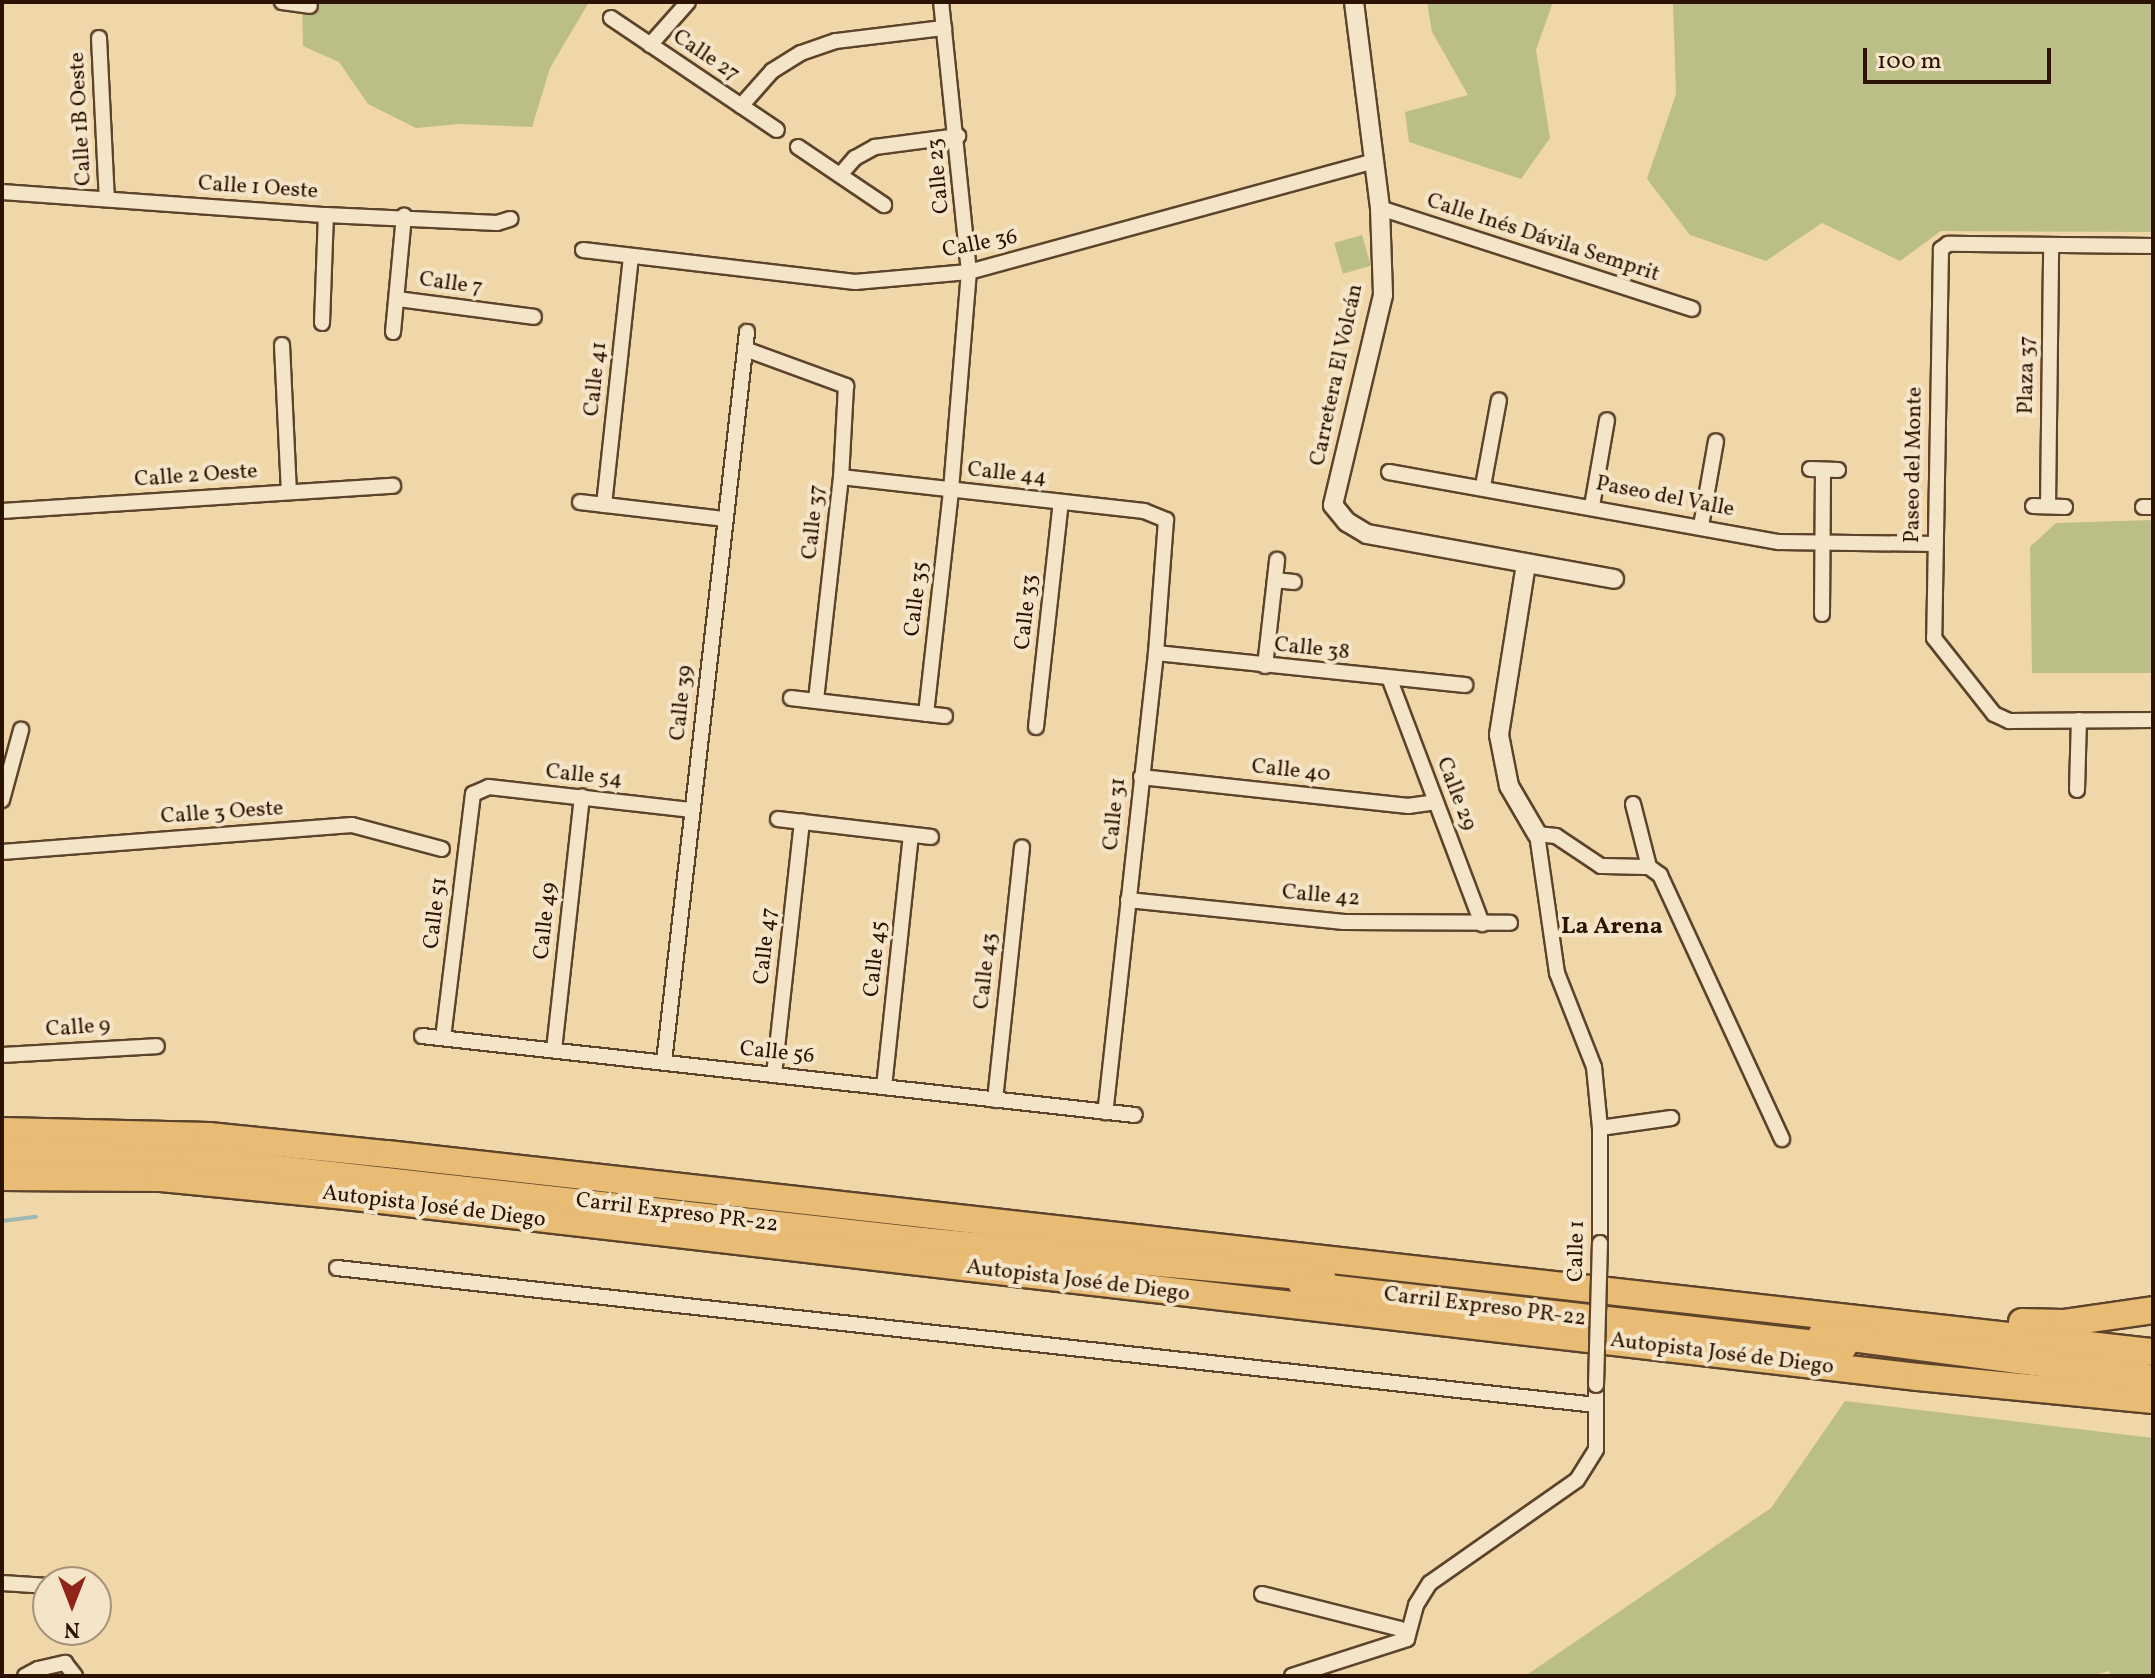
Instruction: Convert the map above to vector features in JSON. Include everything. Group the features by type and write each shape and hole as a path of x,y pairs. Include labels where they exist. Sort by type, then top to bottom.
{"highway":[{"name":"Autopista José de Diego","path":"2,1131 209,1136 387,1154 2153,1352"},
{"name":"Carril Expreso PR-22","path":"2,1154 189,1159 922,1241 1381,1283 1978,1353 2150,1385"},
{"name":"Autopista José de Diego","path":"2,1177 161,1178 346,1196 1918,1377 2150,1385"},
{"path":"1806,1314 1878,1309 2039,1324 2153,1310"}],"street":[{"path":"282,2 310,6"},
{"path":"650,45 688,2"},
{"name":"Calle 23","path":"941,2 958,136 969,272 951,490"},
{"name":"Carretera El Volcán","path":"1354,2 1380,208 1383,295 1333,505 1347,522 1367,534 1614,579"},
{"name":"Calle 27","path":"611,18 777,130"},
{"path":"741,106 772,71 801,53 836,41 944,28"},
{"name":"Calle 1B Oeste","path":"99,38 107,199"},
{"path":"840,175 855,158 875,147 958,136"},
{"path":"798,147 884,205"},
{"name":"Calle 36","path":"583,250 855,282 969,272 1375,161"},
{"name":"Calle 1 Oeste","path":"2,192 326,215 404,216 497,223 510,219"},
{"name":"Calle Inés Dávila Semprit","path":"1380,208 1692,309"},
{"path":"322,323 326,215"},
{"name":"Calle 7","path":"404,216 398,299 534,317"},
{"name":"Paseo del Monte","path":"2153,246 1948,244 1941,249 1934,638 1994,714 2009,721 2153,720"},
{"name":"Plaza 37","path":"2051,245 2040,506 2065,507"},
{"name":"Calle 41","path":"604,505 631,257"},
{"path":"393,332 398,299"},
{"name":"Calle 39","path":"664,1062 747,332"},
{"path":"282,345 289,492"},
{"name":"Calle 37","path":"745,349 846,386 841,477 816,701"},
{"path":"1483,486 1499,400"},
{"path":"1592,506 1607,420"},
{"path":"1701,526 1716,441"},
{"path":"1822,614 1823,470"},
{"name":"Paseo del Valle","path":"1389,472 1483,486 1779,542 1935,544"},
{"name":"Calle 44","path":"841,477 1144,511 1166,520"},
{"name":"Calle 2 Oeste","path":"2,511 393,486"},
{"name":"Calle 35","path":"926,714 951,490"},
{"path":"580,502 725,519"},
{"name":"Calle 33","path":"1036,727 1061,502"},
{"name":"Calle 31","path":"1105,1112 1156,653 1166,520"},
{"path":"1265,666 1277,560"},
{"path":"1526,564 1499,735 1509,786 1537,834 1556,836 1601,866 1649,867 1660,875 1782,1139"},
{"path":"1275,580 1294,582"},
{"name":"Calle 38","path":"1156,653 1390,680 1465,685"},
{"name":"Calle 29","path":"1390,680 1482,924"},
{"path":"791,698 945,716"},
{"path":"2077,790 2079,720"},
{"path":"2,800 21,730"},
{"name":"Calle 40","path":"1141,777 1408,806 1435,802"},
{"name":"Calle 54","path":"473,794 489,787 692,810"},
{"name":"Calle 51","path":"443,1038 473,794"},
{"name":"Calle 49","path":"554,1050 582,797"},
{"path":"1633,804 1649,867"},
{"path":"778,819 931,837"},
{"name":"Calle 47","path":"774,1075 802,822"},
{"name":"Calle 3 Oeste","path":"2,852 352,825 442,849"},
{"name":"Calle 1","path":"1407,1639 1416,1605 1430,1583 1577,1480 1596,1449 1600,1128 1594,1067 1557,973 1537,834"},
{"name":"Calle 45","path":"884,1087 911,835"},
{"name":"Calle 43","path":"995,1100 1022,847"},
{"name":"Calle 42","path":"1128,900 1344,922 1510,923"},
{"name":"Calle 56","path":"422,1036 1135,1115"},
{"name":"Calle 9","path":"2,1055 157,1046"},
{"path":"1600,1128 1671,1118"},
{"path":"337,1268 1596,1405"},
{"path":"2,1583 32,1585"},
{"path":"1262,1594 1400,1629 1407,1639 1292,1676"},
{"path":"25,1676 38,1669 65,1663 75,1676"}],"green space":[{"path":"302,2 589,2 550,68 532,127 460,124 416,128 368,104 339,62 303,46"},
{"path":"1427,2 1553,2 1536,50 1550,138 1521,179 1409,142 1405,112 1468,95 1432,32"},
{"path":"1673,2 2153,2 2153,232 1941,231 1900,261 1822,223 1766,261 1690,235 1647,179 1676,94"},
{"path":"1362,235 1371,266 1343,274 1334,243"},
{"path":"2153,520 2153,673 2032,673 2030,547 2056,523"},
{"path":"1845,1401 2153,1438 2153,1676 2109,1676 2110,1671 2089,1676 1525,1676 1771,1508"}],"waterway":[{"path":"2,1221 36,1217"}],"district":[{"name":"La Arena","path":"1612,928"}]}
